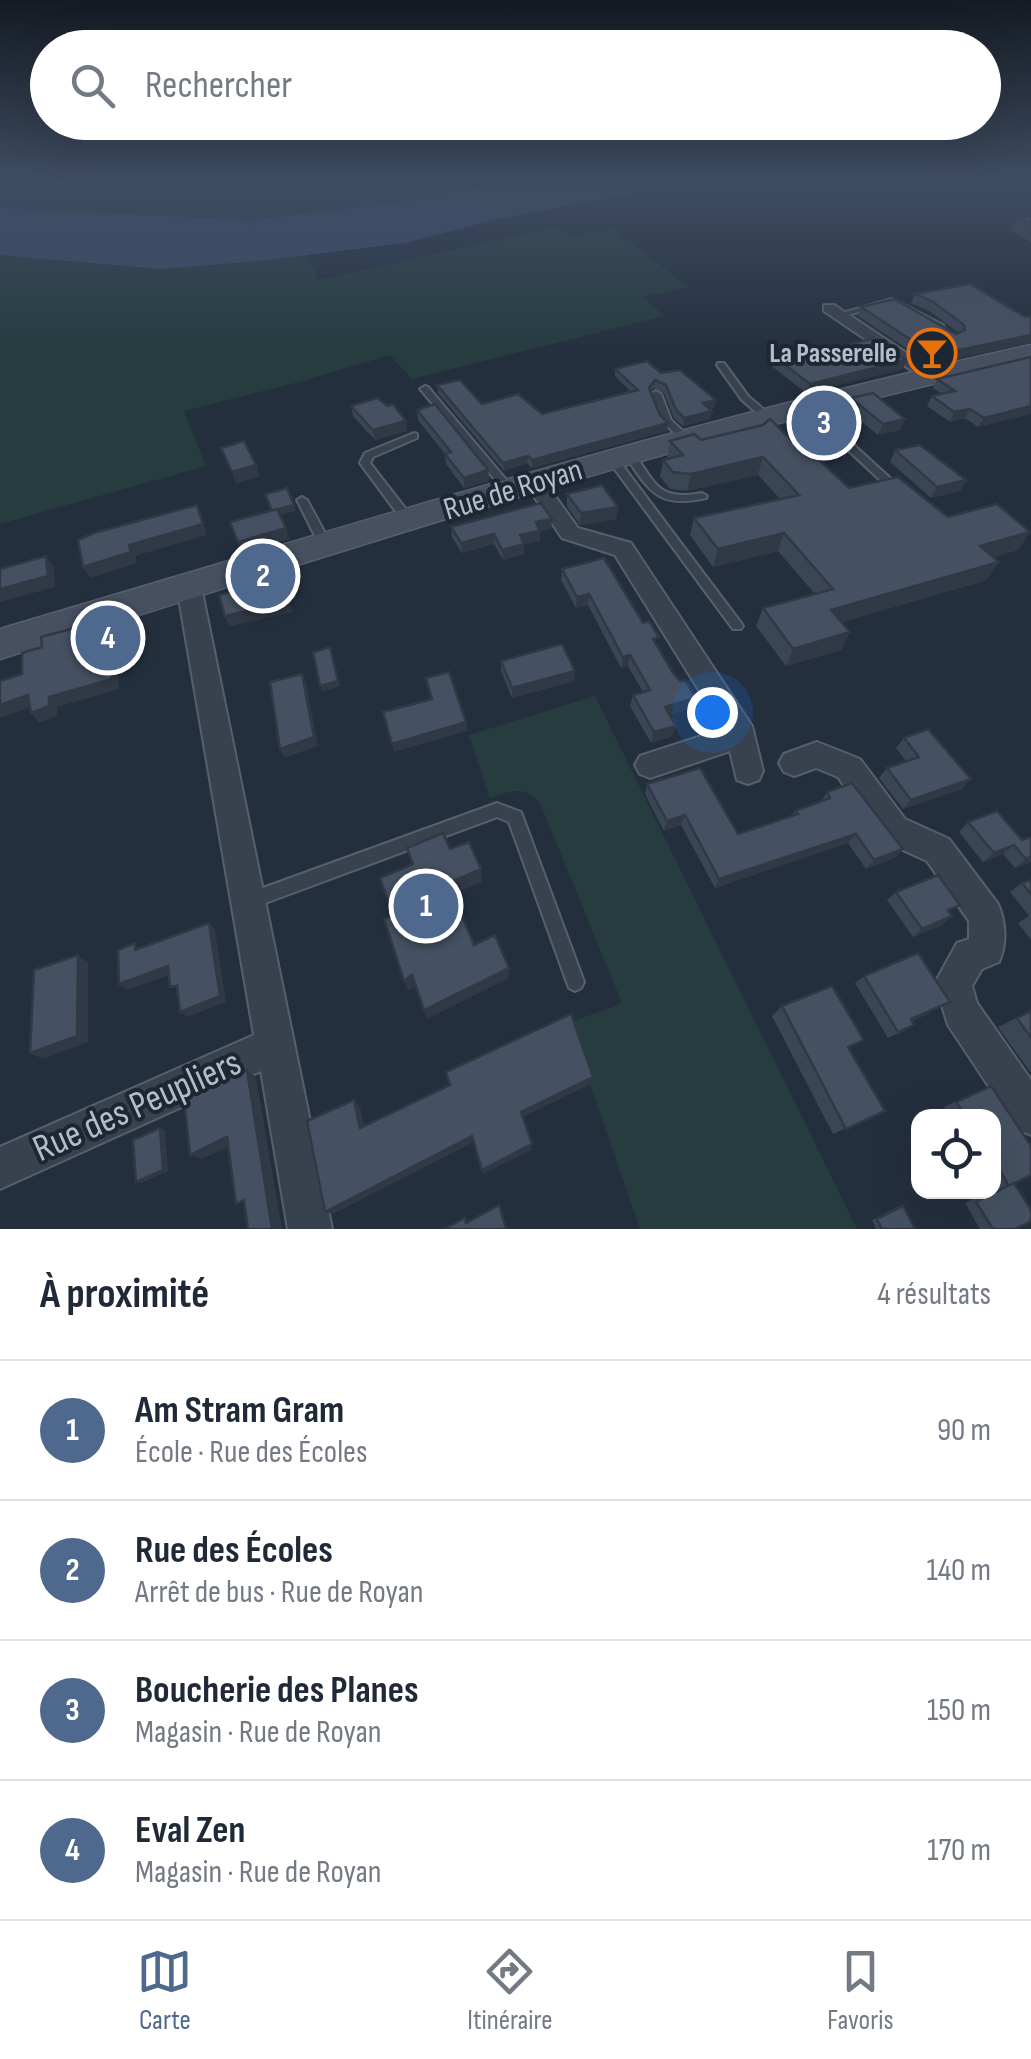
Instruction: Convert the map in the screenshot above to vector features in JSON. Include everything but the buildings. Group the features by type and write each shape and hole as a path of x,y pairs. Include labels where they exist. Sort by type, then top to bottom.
{"main road":[{"name":"Rue de Royan","path":"0,644 622,457 766,422 806,406 929,374 1031,353"}],"street":[{"path":"834,312 929,374"},
{"path":"522,487 570,533 623,549 742,735 748,771"},
{"path":"188,587 310,1229"},
{"path":"650,765 742,735"},
{"path":"794,762 816,755 848,768 894,830 938,850 986,916 986,950 970,956 953,982 962,1012 1031,1115"},
{"name":"Rue des Peupliers","path":"0,1168 275,1045"}],"lane":[{"path":"834,312 892,300 954,337"},
{"path":"721,365 766,422"},
{"path":"425,389 522,487"},
{"path":"656,394 667,421 686,440"},
{"path":"806,406 906,498"},
{"path":"409,521 365,464 369,455 414,436"},
{"path":"622,457 666,498 677,502 702,496"},
{"path":"622,457 737,626"},
{"path":"302,500 326,546"},
{"path":"246,902 497,810 506,811 516,817 576,982"}],"green space":[{"path":"501,239 627,239 689,287 643,297 664,316 412,379 390,355 184,411 206,466 0,524 0,255 258,261 306,253 319,280"},
{"path":"595,696 857,1229 640,1229 569,1023 622,1003 540,803 523,792 490,798 469,735"}],"water":[{"path":"0,239 419,239 258,261 161,269 0,255"}],"place":[{"name":"La Passerelle","path":"932,353"},
{"name":"Boucherie des Planes","path":"824,423"},
{"name":"Rue des Écoles","path":"263,576"},
{"name":"Eval Zen","path":"108,638"},
{"name":"Am Stram Gram","path":"426,906"}]}
